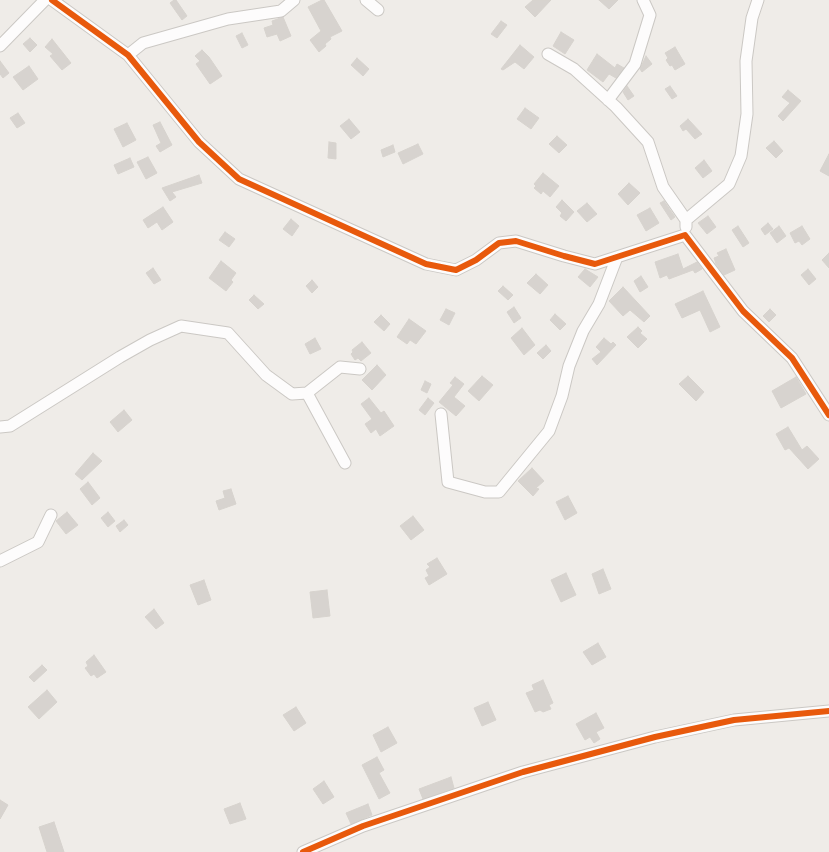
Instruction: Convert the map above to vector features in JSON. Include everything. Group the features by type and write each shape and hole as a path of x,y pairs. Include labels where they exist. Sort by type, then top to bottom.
{"street":[{"path":"0,46 45,0"},
{"path":"52,0 128,55 199,142 239,179 426,264 456,270 476,260 499,243 516,241 595,264 685,235"},
{"path":"128,55 143,43 228,18 281,11 294,0"},
{"path":"366,0 378,10"},
{"path":"608,100 635,64 650,15 643,0"},
{"path":"686,220 729,184 741,156 747,114 746,61 752,18 758,0"},
{"path":"548,54 574,69 608,100 648,142 663,186 686,220 685,235 743,311 792,358 829,415"},
{"path":"441,414 448,482 485,492 499,492 549,431 562,396 569,366 583,331 599,304 617,257"},
{"path":"0,427 10,426 120,357 150,340 181,326 228,333 266,375 292,394 307,393 340,367 360,369"},
{"path":"307,393 345,463"},
{"path":"0,561 38,542 51,515"},
{"path":"303,852 363,826 523,772 655,737 734,720 829,711"}],"building":[{"path":"176,0 187,16 182,20 170,3"},
{"path":"324,0 342,31 330,37 331,39 325,44 326,46 319,52 310,40 321,31 308,7"},
{"path":"533,0 551,0 535,17 525,7"},
{"path":"599,0 618,0 609,9"},
{"path":"283,17 291,36 280,41 277,34 267,37 264,28 273,25 272,21"},
{"path":"501,21 507,25 497,38 491,34"},
{"path":"561,32 574,40 565,54 553,46"},
{"path":"242,33 248,45 242,48 236,36"},
{"path":"30,38 37,45 30,52 23,44"},
{"path":"52,39 71,63 62,70 50,56 53,54 45,47"},
{"path":"520,45 534,57 524,69 515,62 503,70 501,69"},
{"path":"675,47 685,64 675,70 666,60 668,58 665,53"},
{"path":"202,50 209,57 222,76 210,84 196,64 200,61 195,56"},
{"path":"597,54 615,68 617,64 624,68 616,78 609,74 603,82 587,70"},
{"path":"646,56 652,64 642,72 640,69"},
{"path":"357,58 369,69 363,76 351,65"},
{"path":"0,61 9,73 3,78 0,74"},
{"path":"29,66 38,79 23,90 13,77"},
{"path":"627,86 634,96 628,100 623,92"},
{"path":"670,86 677,96 672,99 665,89"},
{"path":"788,90 801,101 783,121 778,116 790,103 782,97"},
{"path":"525,108 539,118 531,129 517,119"},
{"path":"18,113 25,123 17,128 10,118"},
{"path":"349,119 360,132 351,139 340,126"},
{"path":"688,119 702,134 695,139 686,129 683,131 680,126"},
{"path":"160,122 172,145 160,152 156,146 161,143 153,125"},
{"path":"127,123 136,140 123,147 114,129"},
{"path":"557,136 567,145 559,153 549,144"},
{"path":"774,141 783,151 776,158 766,148"},
{"path":"329,142 336,143 336,159 328,158"},
{"path":"418,144 423,154 403,164 398,153"},
{"path":"393,145 395,152 383,157 381,150"},
{"path":"829,154 829,176 820,171"},
{"path":"148,157 157,173 146,179 137,162"},
{"path":"130,158 134,167 118,174 114,165"},
{"path":"704,160 712,171 703,178 695,168"},
{"path":"543,173 559,186 550,197 543,191 541,194 534,188 536,186 534,184"},
{"path":"199,175 202,183 172,192 176,197 170,201 162,188"},
{"path":"629,183 640,193 628,205 618,194"},
{"path":"562,200 574,212 566,221 560,216 562,213 556,207"},
{"path":"664,201 675,217 671,220 660,203"},
{"path":"587,203 597,214 587,222 577,211"},
{"path":"163,207 173,222 162,230 157,222 148,228 143,220"},
{"path":"650,208 659,223 646,231 637,215"},
{"path":"708,216 716,227 707,234 698,223"},
{"path":"291,219 299,226 292,236 283,229"},
{"path":"768,223 773,229 765,235 761,229"},
{"path":"738,226 749,243 743,247 732,230"},
{"path":"779,226 786,236 777,243 770,233"},
{"path":"802,226 810,239 802,245 799,241 795,243 790,233"},
{"path":"225,232 235,239 229,247 219,240"},
{"path":"726,249 735,270 724,275 716,264 714,258 719,256 717,253"},
{"path":"829,253 829,268 822,260"},
{"path":"678,254 683,269 697,262 702,269 695,273 693,270 669,279 667,275 660,278 655,262"},
{"path":"221,261 236,273 231,280 233,282 226,291 209,278"},
{"path":"153,268 161,280 154,284 146,273"},
{"path":"585,269 598,277 590,287 578,277"},
{"path":"808,269 816,279 809,285 801,275"},
{"path":"536,274 548,285 540,294 527,283"},
{"path":"641,276 648,287 640,292 634,281"},
{"path":"312,280 318,287 312,293 306,286"},
{"path":"503,286 513,295 508,300 498,291"},
{"path":"623,287 650,316 644,322 630,310 623,316 609,301"},
{"path":"703,291 720,327 710,332 700,310 682,318 675,304"},
{"path":"254,295 264,304 258,309 249,300"},
{"path":"514,307 521,318 514,323 507,312"},
{"path":"446,309 455,313 449,325 440,320"},
{"path":"770,309 776,315 769,322 763,316"},
{"path":"555,314 566,324 560,330 550,320"},
{"path":"381,315 390,324 384,331 374,322"},
{"path":"409,319 426,331 416,344 410,340 407,344 397,337"},
{"path":"638,327 642,331 640,333 647,339 638,348 627,337"},
{"path":"522,328 535,345 524,355 511,338"},
{"path":"315,338 321,349 310,354 305,344"},
{"path":"604,338 611,344 613,342 616,345 597,365 592,359 601,352 596,347"},
{"path":"362,342 371,353 361,361 358,358 355,360 351,354 353,352 352,350"},
{"path":"546,345 551,351 543,359 537,353"},
{"path":"377,365 386,375 372,390 362,380"},
{"path":"482,376 493,385 479,401 468,391"},
{"path":"688,376 704,392 696,401 679,384"},
{"path":"455,377 464,384 454,397 465,406 456,416 439,402 453,385 450,383"},
{"path":"796,377 806,394 781,408 772,391"},
{"path":"425,381 431,384 427,393 421,390"},
{"path":"369,398 381,413 384,411 394,426 380,436 376,429 371,433 365,424 372,419 361,404"},
{"path":"428,398 434,403 425,415 419,410"},
{"path":"124,410 132,420 118,432 110,422"},
{"path":"788,427 802,450 807,446 819,459 808,469 789,448 785,450 776,434"},
{"path":"93,453 102,461 82,480 75,474"},
{"path":"532,468 544,481 536,488 539,489 533,496 518,481"},
{"path":"88,482 100,498 92,505 80,489"},
{"path":"231,489 236,504 219,510 216,501 225,498 223,491"},
{"path":"568,496 577,513 565,520 556,502"},
{"path":"67,512 78,525 66,534 56,521"},
{"path":"108,512 115,521 108,527 101,518"},
{"path":"413,516 424,530 411,540 400,526"},
{"path":"124,520 128,525 120,532 116,526"},
{"path":"437,558 447,574 429,585 425,578 429,576 426,570 430,567 427,564"},
{"path":"603,569 611,589 599,594 592,574"},
{"path":"566,573 576,595 561,602 551,580"},
{"path":"204,580 211,600 198,605 190,585"},
{"path":"327,590 330,616 313,618 310,592"},
{"path":"154,609 164,623 156,629 145,617"},
{"path":"598,643 606,657 592,665 583,652"},
{"path":"94,655 106,672 97,678 94,674 91,676 85,668 88,666 86,662"},
{"path":"42,665 47,670 34,682 29,677"},
{"path":"543,680 553,703 549,705 551,709 543,712 540,710 535,712 526,693 534,690 532,685"},
{"path":"47,690 57,702 39,719 28,707"},
{"path":"488,702 496,720 482,726 474,708"},
{"path":"296,707 306,723 294,731 283,715"},
{"path":"596,713 604,728 596,732 600,739 594,743 590,737 585,740 576,724"},
{"path":"388,727 397,743 381,752 373,735"},
{"path":"377,757 384,770 379,773 390,793 379,799 362,765"},
{"path":"451,777 454,788 423,799 419,789"},
{"path":"324,781 334,797 323,804 313,789"},
{"path":"0,800 8,805 0,819"},
{"path":"240,803 246,819 230,824 224,809"},
{"path":"368,804 372,815 351,824 346,813"},
{"path":"54,822 64,852 47,852 39,827"}],"cycle path":[{"path":"52,0 128,55 199,142 239,179 426,264 456,270 476,260 499,243 516,241 595,264 685,235 743,311 792,358 829,415"},
{"path":"303,852 363,826 523,772 655,737 734,720 829,711"}]}
